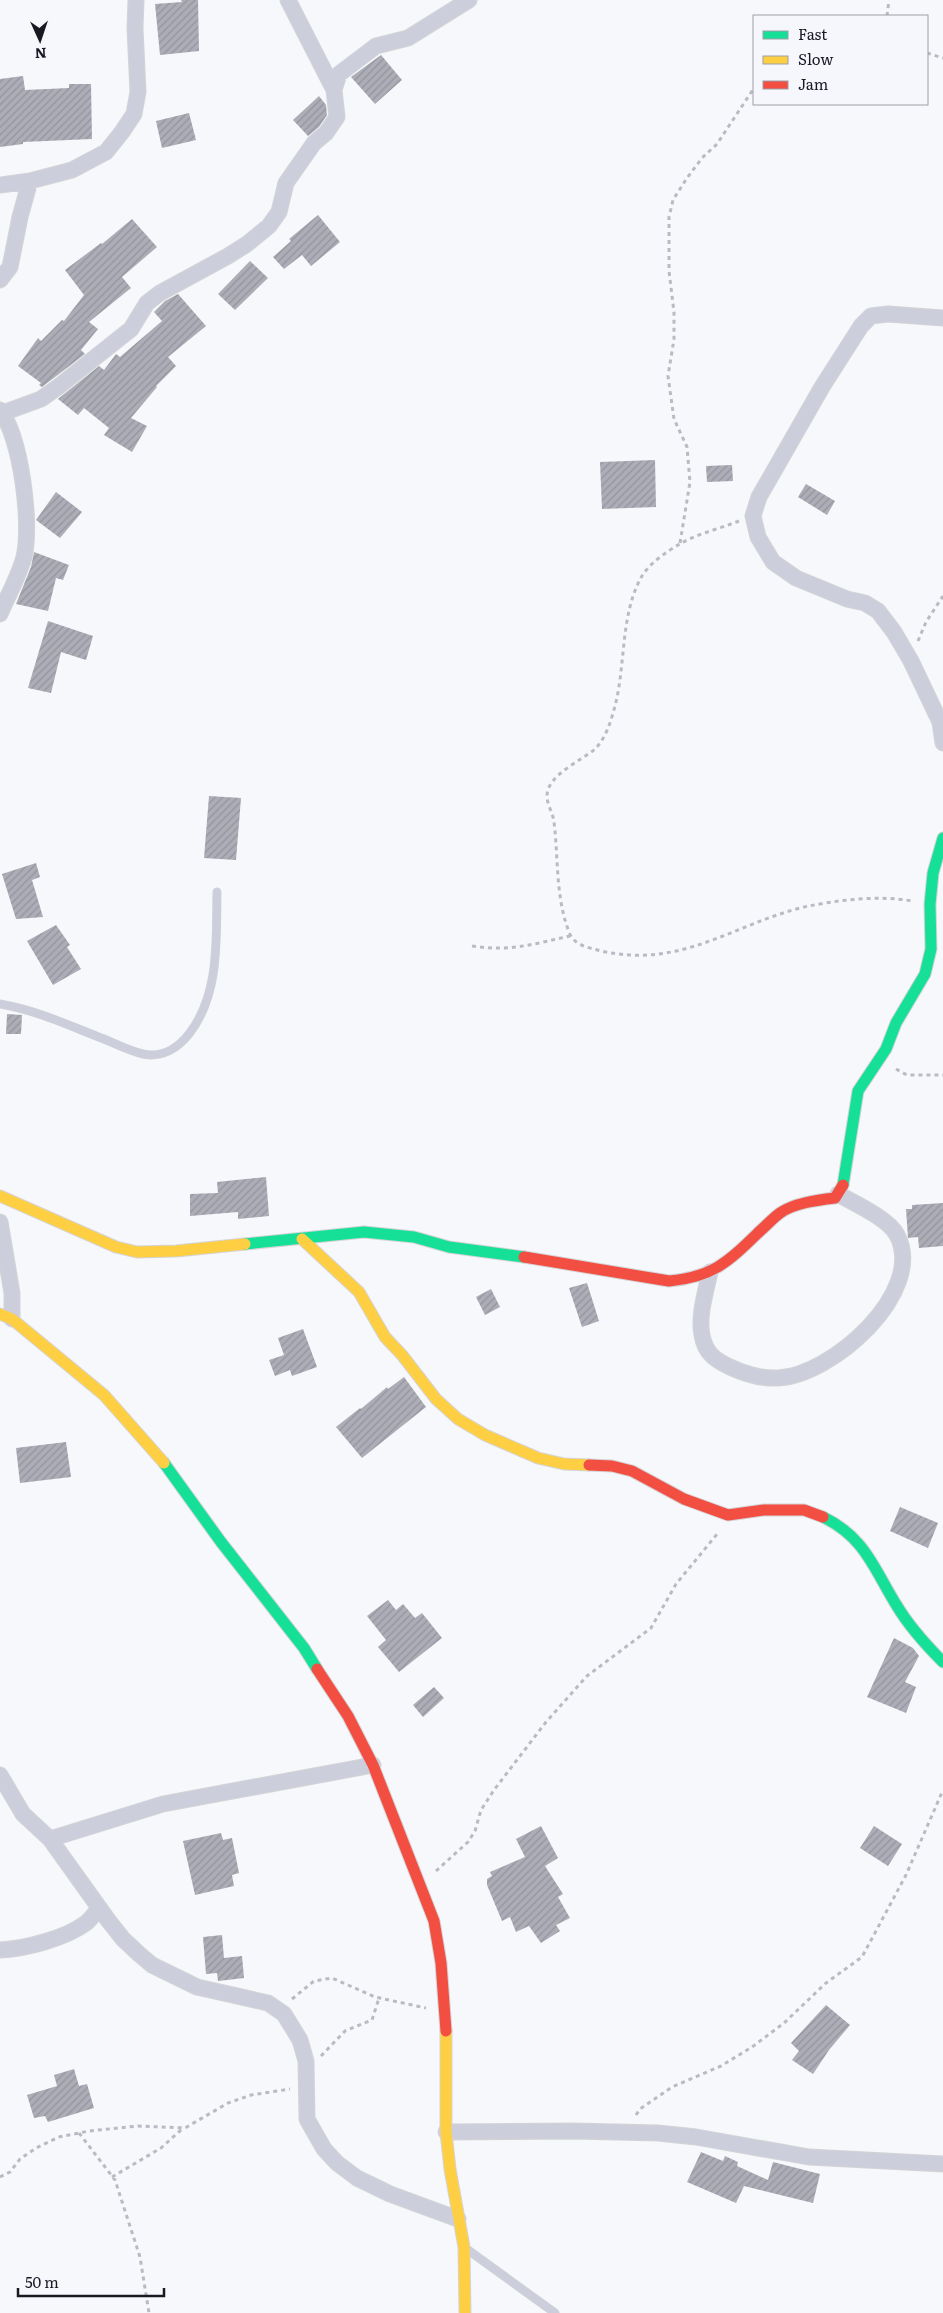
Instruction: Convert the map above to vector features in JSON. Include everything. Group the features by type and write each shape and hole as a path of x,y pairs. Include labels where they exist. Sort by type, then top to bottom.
{"street":[{"path":"0,185 30,181 72,170 106,152 134,114 138,92 134,28 136,0"},
{"path":"0,614 18,574 27,540 27,515 22,477 16,449 1,412 40,399 77,374 131,329 147,303 160,293 240,248 276,219 286,183 314,143 326,133 337,118 334,90 288,0"},
{"path":"334,90 339,74 376,46 400,42 469,0"},
{"path":"0,280 10,267 20,217 30,181"},
{"path":"943,318 888,314 871,316 860,326 822,387 759,497 753,516 758,536 773,562 796,578 847,599 865,603 878,611 894,632 911,661 940,722 943,743"},
{"path":"0,1196 116,1247 137,1252 176,1251 364,1232 414,1237 449,1246 550,1260 669,1281 691,1278 710,1272 727,1262 781,1212 813,1202 835,1198 842,1189 858,1091 886,1049 896,1023 925,974 931,948 930,904 934,873 943,838"},
{"path":"710,1272 702,1315 701,1334 707,1352 719,1362 748,1375 779,1378 825,1363 868,1328 890,1302 902,1269 901,1245 896,1233 887,1223 838,1194"},
{"path":"0,1222 12,1293 6,1317 104,1396 164,1463 221,1542 304,1648 348,1716 373,1766 434,1921 441,1963 446,2013 446,2132 458,2219 464,2247 465,2313"},
{"path":"302,1239 359,1292 379,1329 436,1399 458,1419 485,1435 538,1458 564,1464 612,1466 632,1471 684,1499 728,1515 764,1510 804,1510 824,1517 847,1530 862,1547 898,1608 928,1647 943,1662"},
{"path":"50,1839 163,1804 373,1766"},
{"path":"0,1775 23,1814 50,1839 123,1939 152,1965 196,1987 268,2003 284,2014 292,2025 303,2049 308,2087 307,2119 324,2149 336,2163 357,2178 390,2194 458,2219"},
{"path":"0,1950 15,1950 59,1936 87,1922 99,1908"},
{"path":"446,2132 624,2131 696,2137 808,2157 943,2164"}],"lane":[{"path":"0,1004 45,1016 144,1054 174,1050 198,1022 206,1005 212,981 216,943 217,892"},
{"path":"464,2247 555,2313"}],"path":[{"path":"887,15 889,0"},
{"path":"928,53 943,58"},
{"path":"680,544 690,482 687,447 674,418 668,376 674,338 674,312 669,271 669,217 673,200 687,178 702,158 717,144 753,90"},
{"path":"753,516 680,544 660,558 643,574 635,592 623,653 620,686 606,733 596,748 562,772 551,785 547,796 554,821 560,902 570,936 578,944 596,950 624,956 649,956 695,947 779,914 807,907 877,899 905,899 930,904"},
{"path":"911,661 926,622 943,596"},
{"path":"472,946 492,950 514,949 570,936"},
{"path":"886,1049 890,1063 896,1070 907,1075 943,1075"},
{"path":"422,1887 442,1864 468,1842 475,1831 481,1810 494,1790 546,1722 587,1676 651,1628 676,1584 717,1536 728,1515"},
{"path":"624,2131 640,2109 656,2097 672,2087 721,2066 752,2047 784,2023 826,1983 862,1956 906,1875 943,1790"},
{"path":"276,2008 292,1999 314,1981 323,1979 339,1980 365,1994 379,1998 446,2013"},
{"path":"306,2071 345,2031 372,2020 379,1998"},
{"path":"112,2177 161,2148 182,2128 228,2103 251,2095 308,2087"},
{"path":"0,2177 10,2172 20,2159 36,2148 59,2137 138,2126 182,2128"},
{"path":"80,2133 112,2177 140,2257 149,2313"}],"building":[{"path":"181,0 198,0 199,51 160,55 155,4 182,2"},
{"path":"381,55 402,80 375,104 351,77"},
{"path":"23,76 25,90 69,88 69,84 91,84 92,139 23,142 23,144 0,147 0,79"},
{"path":"319,96 326,105 327,115 319,127 308,136 293,120"},
{"path":"189,113 196,140 162,148 156,121"},
{"path":"318,215 340,242 311,266 302,255 284,269 273,257 291,241 289,239"},
{"path":"132,219 157,247 122,277 131,288 89,322 98,329 81,350 85,354 42,387 39,385 41,383 18,366 38,338 41,341 62,320 64,321 84,295 65,270 102,244"},
{"path":"250,261 268,278 235,310 218,294"},
{"path":"178,294 206,326 168,357 176,366 156,386 131,418 147,426 132,452 104,435 109,428 84,408 78,415 58,399 99,366 104,370 116,354 120,357 162,321 154,312 165,301"},
{"path":"655,460 656,507 602,509 600,462"},
{"path":"732,465 733,481 707,482 706,466"},
{"path":"806,484 835,501 827,515 798,497"},
{"path":"56,492 82,512 60,538 36,520"},
{"path":"34,552 69,565 63,580 56,578 48,611 16,604 31,567"},
{"path":"48,621 93,636 86,660 61,652 51,693 28,688"},
{"path":"209,796 241,798 236,860 204,858"},
{"path":"36,863 40,877 32,880 43,917 16,919 2,874"},
{"path":"56,925 70,945 67,947 81,969 53,985 27,941"},
{"path":"7,1014 22,1015 21,1034 6,1034"},
{"path":"266,1177 269,1216 238,1219 238,1212 190,1216 190,1194 218,1193 217,1182"},
{"path":"943,1203 943,1246 919,1248 918,1237 908,1238 906,1209 912,1209 912,1205"},
{"path":"587,1283 599,1321 582,1327 569,1288"},
{"path":"491,1289 500,1307 485,1315 476,1297"},
{"path":"303,1329 317,1367 292,1376 290,1370 275,1376 269,1360 284,1355 278,1338"},
{"path":"404,1377 426,1407 362,1458 336,1427 387,1387 388,1389"},
{"path":"66,1442 71,1477 20,1483 16,1448"},
{"path":"900,1507 938,1523 928,1548 890,1531"},
{"path":"388,1600 396,1610 403,1604 415,1618 422,1613 442,1638 399,1672 378,1647 386,1640 367,1616"},
{"path":"894,1638 913,1648 919,1656 905,1682 916,1687 906,1713 867,1697"},
{"path":"434,1687 444,1698 423,1717 413,1705"},
{"path":"541,1826 558,1858 545,1866 563,1894 558,1897 570,1918 556,1925 560,1931 541,1943 529,1926 516,1932 510,1917 502,1921 487,1885 487,1879 492,1876 490,1872 525,1857 516,1839"},
{"path":"874,1826 902,1844 888,1866 860,1848"},
{"path":"221,1833 223,1840 232,1838 239,1873 232,1875 234,1886 195,1895 183,1841"},
{"path":"222,1935 224,1958 242,1956 244,1978 218,1981 217,1973 206,1974 203,1937"},
{"path":"826,2005 850,2025 829,2050 813,2074 792,2060 799,2051 791,2043"},
{"path":"74,2069 79,2086 87,2084 94,2108 48,2122 45,2116 34,2118 27,2095 57,2086 54,2075"},
{"path":"701,2152 723,2161 725,2156 738,2162 737,2166 768,2180 773,2162 820,2174 813,2203 744,2186 736,2203 687,2182"}],"traffic: fast":[{"path":"843,1185 858,1091 886,1049 896,1023 925,974 931,949 930,904 933,873 943,838"},
{"path":"245,1244 364,1232 414,1237 449,1247 524,1257"},
{"path":"164,1463 221,1542 304,1648 317,1669"},
{"path":"823,1517 837,1525 859,1544 907,1621 943,1662"}],"traffic: slow":[{"path":"0,1196 116,1247 137,1252 176,1251 245,1244"},
{"path":"302,1239 359,1292 385,1337 402,1355 436,1399 458,1419 485,1435 538,1458 564,1464 589,1465"},
{"path":"0,1314 12,1319 104,1395 164,1463"},
{"path":"446,2031 446,2132 450,2169 464,2247 465,2313"}],"traffic: jam":[{"path":"524,1257 669,1281 685,1279 698,1276 720,1266 780,1213 806,1202 835,1198 843,1185"},
{"path":"589,1465 612,1466 632,1471 684,1499 728,1515 764,1510 804,1510 823,1517"},
{"path":"317,1669 348,1716 373,1765 434,1921 441,1963 446,2031"}]}
